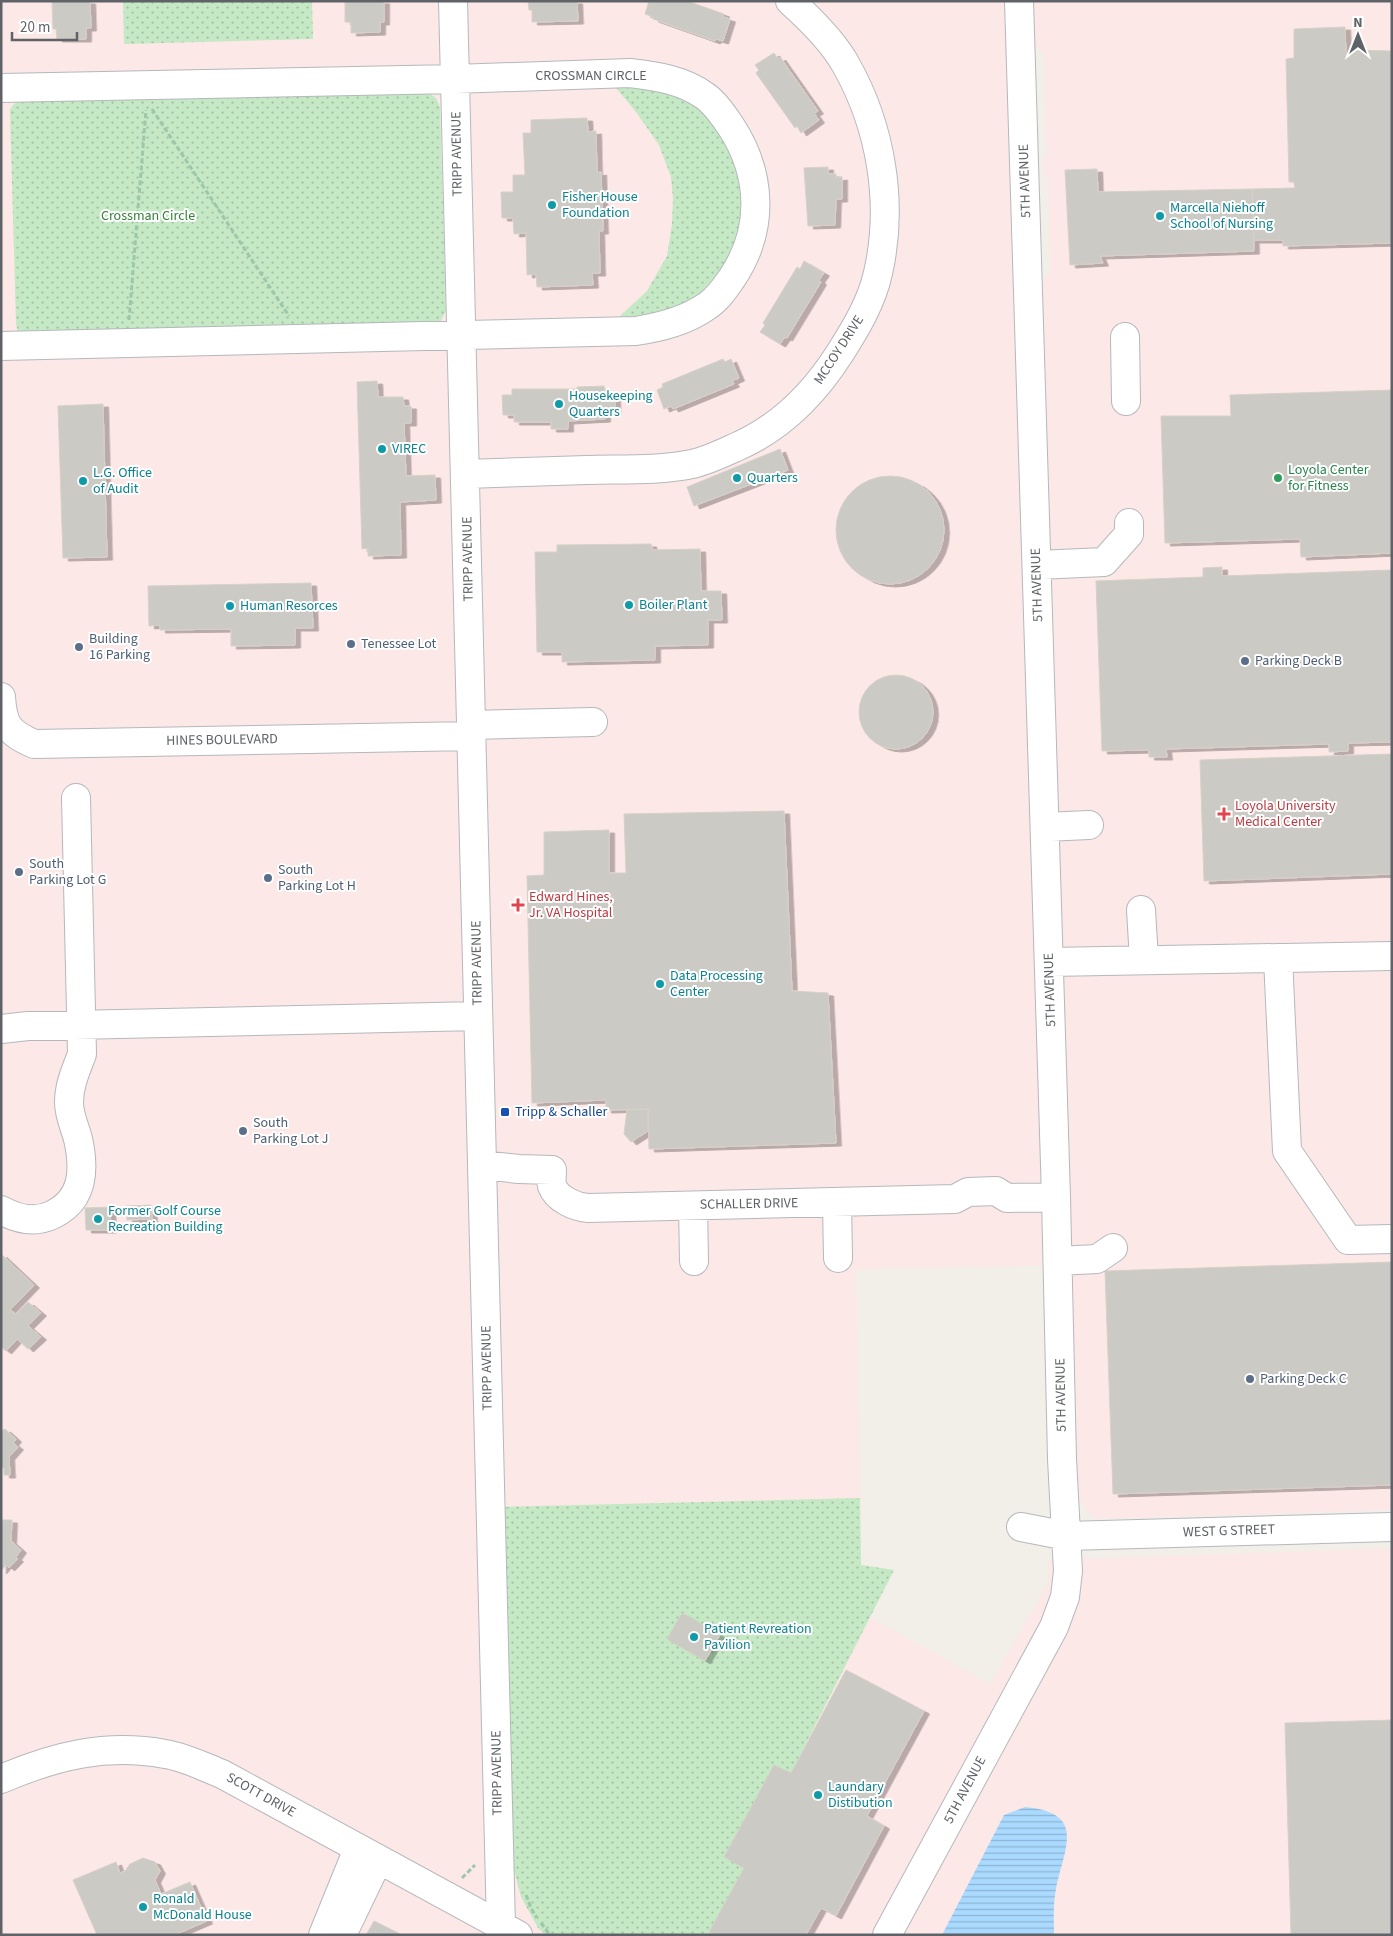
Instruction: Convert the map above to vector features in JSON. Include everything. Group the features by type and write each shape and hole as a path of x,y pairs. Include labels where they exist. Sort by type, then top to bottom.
{"street":[{"name":"TRIPP AVENUE","path":"453,1 482,1173 510,1930"},
{"name":"MCCOY DRIVE","path":"466,474 657,468 693,463 734,448 770,429 803,401 830,369 867,307 878,274 884,239 882,170 875,134 862,98 845,64 822,35 790,1"},
{"name":"5TH AVENUE","path":"887,1935 1054,1627 1066,1597 1068,1571 1062,1459 1058,1253 1020,1"},
{"name":"CROSSMAN CIRCLE","path":"1,88 455,80 630,73 656,76 680,83 706,96 725,117 739,138 752,169 756,196 754,224 748,250 723,291 707,306 664,327 636,332 1,346"},
{"path":"1125,337 1126,400"},
{"path":"1037,565 1104,562 1129,534 1129,523"},
{"name":"HINES BOULEVARD","path":"1,697 4,718 12,732 34,744 472,730 592,722"},
{"path":"1,1210 14,1217 33,1220 50,1216 64,1209 76,1195 82,1180 78,1139 71,1120 69,1102 71,1082 82,1054 76,798"},
{"path":"1045,827 1089,825"},
{"path":"1133,910 1136,961"},
{"path":"1049,962 1392,956"},
{"path":"1278,958 1287,1151 1348,1240 1392,1238"},
{"path":"1,1029 28,1026 478,1016"},
{"name":"SCHALLER DRIVE","path":"482,1173 552,1178 570,1204 579,1207 955,1199 968,1192 996,1192 1006,1198 1056,1196"},
{"path":"837,1202 838,1258"},
{"path":"692,1206 694,1261"},
{"name":"WEST G STREET","path":"1021,1527 1066,1536 1392,1527"},
{"name":"SCOTT DRIVE","path":"1,1779 62,1756 89,1752 129,1750 165,1754 189,1761 222,1774 510,1930"},
{"path":"323,1935 368,1854"},
{"path":"342,1935 368,1854"}],"path":[{"path":"129,324 147,102 293,321"}],"shaded area":[{"name":"Edward Hines, Jr. VA Hospital","path":"1,1 1008,1 1046,1266 856,1269 861,1565 894,1570 870,1617 990,1684 1048,1583 1048,1560 1392,1548 1392,1935 1,1935"},
{"name":"Loyola University Medical Center","path":"1030,1 1392,1 1392,1510 1097,1519 1089,1514 1078,1496 1076,1481 1038,288 1050,271 1048,177 1043,173 1043,158 1047,153 1044,55 1031,40"}],"green space":[{"path":"123,1 312,1 313,39 124,44"},
{"path":"645,81 698,105 723,129 740,164 745,201 741,234 724,267 699,295 665,314 620,321 620,316 647,291 667,256 672,224 673,198 671,177 659,145 636,112 612,83"},
{"name":"Crossman Circle","path":"426,91 436,98 440,107 446,311 438,326 18,333 16,323 10,110 19,100"},
{"path":"860,1498 861,1565 894,1570 791,1773 774,1765 724,1857 744,1868 709,1932 714,1935 546,1935 538,1928 521,1897 514,1870 509,1778 503,1507"}],"water":[{"path":"1025,1807 1046,1811 1059,1818 1065,1827 1067,1838 1054,1900 1054,1935 942,1935 1004,1815"}],"building":[{"path":"52,1 90,1 91,28 86,28 86,39 57,39 56,29 53,29"},
{"path":"345,1 384,1 384,22 380,22 380,32 351,33 351,22 345,22"},
{"path":"528,1 577,1 578,21 532,22 532,10 529,10"},
{"path":"649,1 687,1 724,14 723,17 730,19 723,41 716,39 715,41 653,19 653,17 645,14"},
{"path":"1345,27 1346,56 1351,56 1351,50 1392,51 1392,243 1283,246 1283,240 1254,240 1252,189 1295,188 1294,182 1289,182 1286,59 1294,58 1294,29"},
{"path":"774,53 778,59 780,57 818,111 814,113 819,120 801,133 797,126 795,128 756,73 759,70 755,65"},
{"name":"Fisher House Foundation","path":"587,118 588,132 596,131 597,173 601,172 603,231 599,231 600,273 592,273 593,285 537,287 536,274 527,275 526,233 514,234 513,218 502,218 501,192 513,192 513,175 525,175 523,133 531,133 531,120"},
{"path":"828,167 828,174 836,174 836,178 842,177 842,199 836,199 835,225 808,226 804,168"},
{"name":"Marcella Niehoff School of Nursing","path":"1097,169 1098,192 1252,189 1254,251 1100,256 1103,263 1070,265 1065,170"},
{"path":"804,261 824,273 819,280 821,282 787,338 785,337 780,344 760,332 765,325 763,323 797,267 800,269"},
{"name":"Housekeeping Quarters","path":"723,359 725,362 731,359 739,378 732,381 734,384 673,409 671,406 664,409 657,390 663,387 662,384"},
{"name":"VIREC","path":"377,381 378,397 403,397 404,406 411,406 411,423 404,423 406,476 435,475 436,500 400,502 401,555 368,556 368,548 362,549 357,382"},
{"name":"Housekeeping Quarters","path":"604,386 605,393 615,392 615,412 605,412 605,419 568,421 568,429 551,429 551,422 514,422 514,415 503,415 502,395 512,395 512,389 577,389 577,387"},
{"name":"Loyola Center for Fitness","path":"1392,390 1392,553 1301,557 1300,539 1165,543 1161,416 1231,416 1230,395"},
{"name":"L.G. Office of Audit","path":"103,404 107,557 63,558 58,406"},
{"name":"Quarters","path":"780,449 788,470 694,506 687,487"},
{"path":"890,476 911,480 928,492 940,509 944,530 940,551 928,568 911,580 890,584 869,580 852,568 840,551 836,530 840,509 852,492 869,480"},
{"name":"Boiler Plant","path":"651,544 652,550 700,549 701,591 721,591 722,620 708,620 708,645 655,646 655,660 562,662 562,652 537,652 535,552 557,552 557,545"},
{"name":"Parking Deck B","path":"1222,567 1222,576 1392,570 1392,742 1348,743 1348,751 1329,752 1329,744 1166,749 1167,757 1149,757 1149,750 1102,751 1096,581 1203,577 1203,568"},
{"name":"Human Resorces","path":"311,583 313,628 295,628 295,645 231,646 231,629 160,630 160,625 149,626 148,586"},
{"path":"896,675 917,681 927,691 933,712 927,733 917,743 896,749 875,743 865,733 859,712 865,691 875,681"},
{"path":"1392,754 1392,874 1204,881 1200,760"},
{"name":"Data Processing Center","path":"784,811 792,991 828,993 836,1143 649,1149 648,1109 606,1110 606,1100 532,1103 527,876 544,875 544,832 609,830 609,873 626,873 624,814"},
{"path":"648,1109 648,1131 631,1142 624,1134 627,1110"},
{"name":"Former Golf Course Recreation Building","path":"151,1205 152,1219 127,1220 126,1206"},
{"name":"Former Golf Course Recreation Building","path":"110,1207 111,1230 86,1230 85,1208"},
{"path":"1,1254 34,1285 10,1310 16,1314 28,1302 41,1313 28,1326 41,1337 28,1349 17,1339 6,1351 1,1347"},
{"name":"Parking Deck C","path":"1392,1262 1392,1485 1113,1494 1105,1271"},
{"path":"5,1429 16,1439 13,1443 18,1447 9,1457 10,1475 4,1475 4,1468 1,1468 1,1431"},
{"path":"1,1520 12,1520 11,1541 21,1550 16,1557 18,1559 9,1568 6,1565 1,1571"},
{"name":"Patient Revreation Pavilion","path":"682,1613 720,1635 705,1661 667,1639"},
{"name":"Laundary Distibution","path":"846,1670 924,1711 867,1816 884,1826 836,1916 821,1908 806,1935 714,1935 709,1932 744,1868 724,1857 774,1765 791,1773"},
{"path":"1392,1720 1392,1935 1291,1935 1285,1723"},
{"name":"Ronald McDonald House","path":"143,1858 155,1862 160,1871 155,1880 161,1894 190,1882 207,1921 174,1935 97,1935 73,1880 116,1862 120,1873 125,1871 130,1864"},
{"path":"374,1921 402,1935 366,1935"}],"place":[{"name":"Fisher House Foundation","path":"552,205"},
{"name":"Marcella Niehoff School of Nursing","path":"1160,216"},
{"name":"Housekeeping Quarters","path":"559,404"},
{"name":"VIREC","path":"382,449"},
{"name":"Quarters","path":"737,478"},
{"name":"Loyola Center for Fitness","path":"1278,478"},
{"name":"L.G. Office of Audit","path":"83,481"},
{"name":"Boiler Plant","path":"629,605"},
{"name":"Human Resorces","path":"230,606"},
{"name":"Tenessee Lot","path":"351,644"},
{"name":"Building 16 Parking","path":"79,647"},
{"name":"Parking Deck B","path":"1245,661"},
{"name":"Loyola University Medical Center","path":"1224,814"},
{"name":"South Parking Lot G","path":"19,872"},
{"name":"South Parking Lot H","path":"268,878"},
{"name":"Edward Hines, Jr. VA Hospital","path":"518,905"},
{"name":"Data Processing Center","path":"660,984"},
{"name":"Tripp & Schaller","path":"505,1112"},
{"name":"South Parking Lot J","path":"243,1131"},
{"name":"Former Golf Course Recreation Building","path":"98,1219"},
{"name":"Parking Deck C","path":"1250,1379"},
{"name":"Patient Revreation Pavilion","path":"694,1637"},
{"name":"Laundary Distibution","path":"818,1795"},
{"name":"Ronald McDonald House","path":"143,1907"}]}
